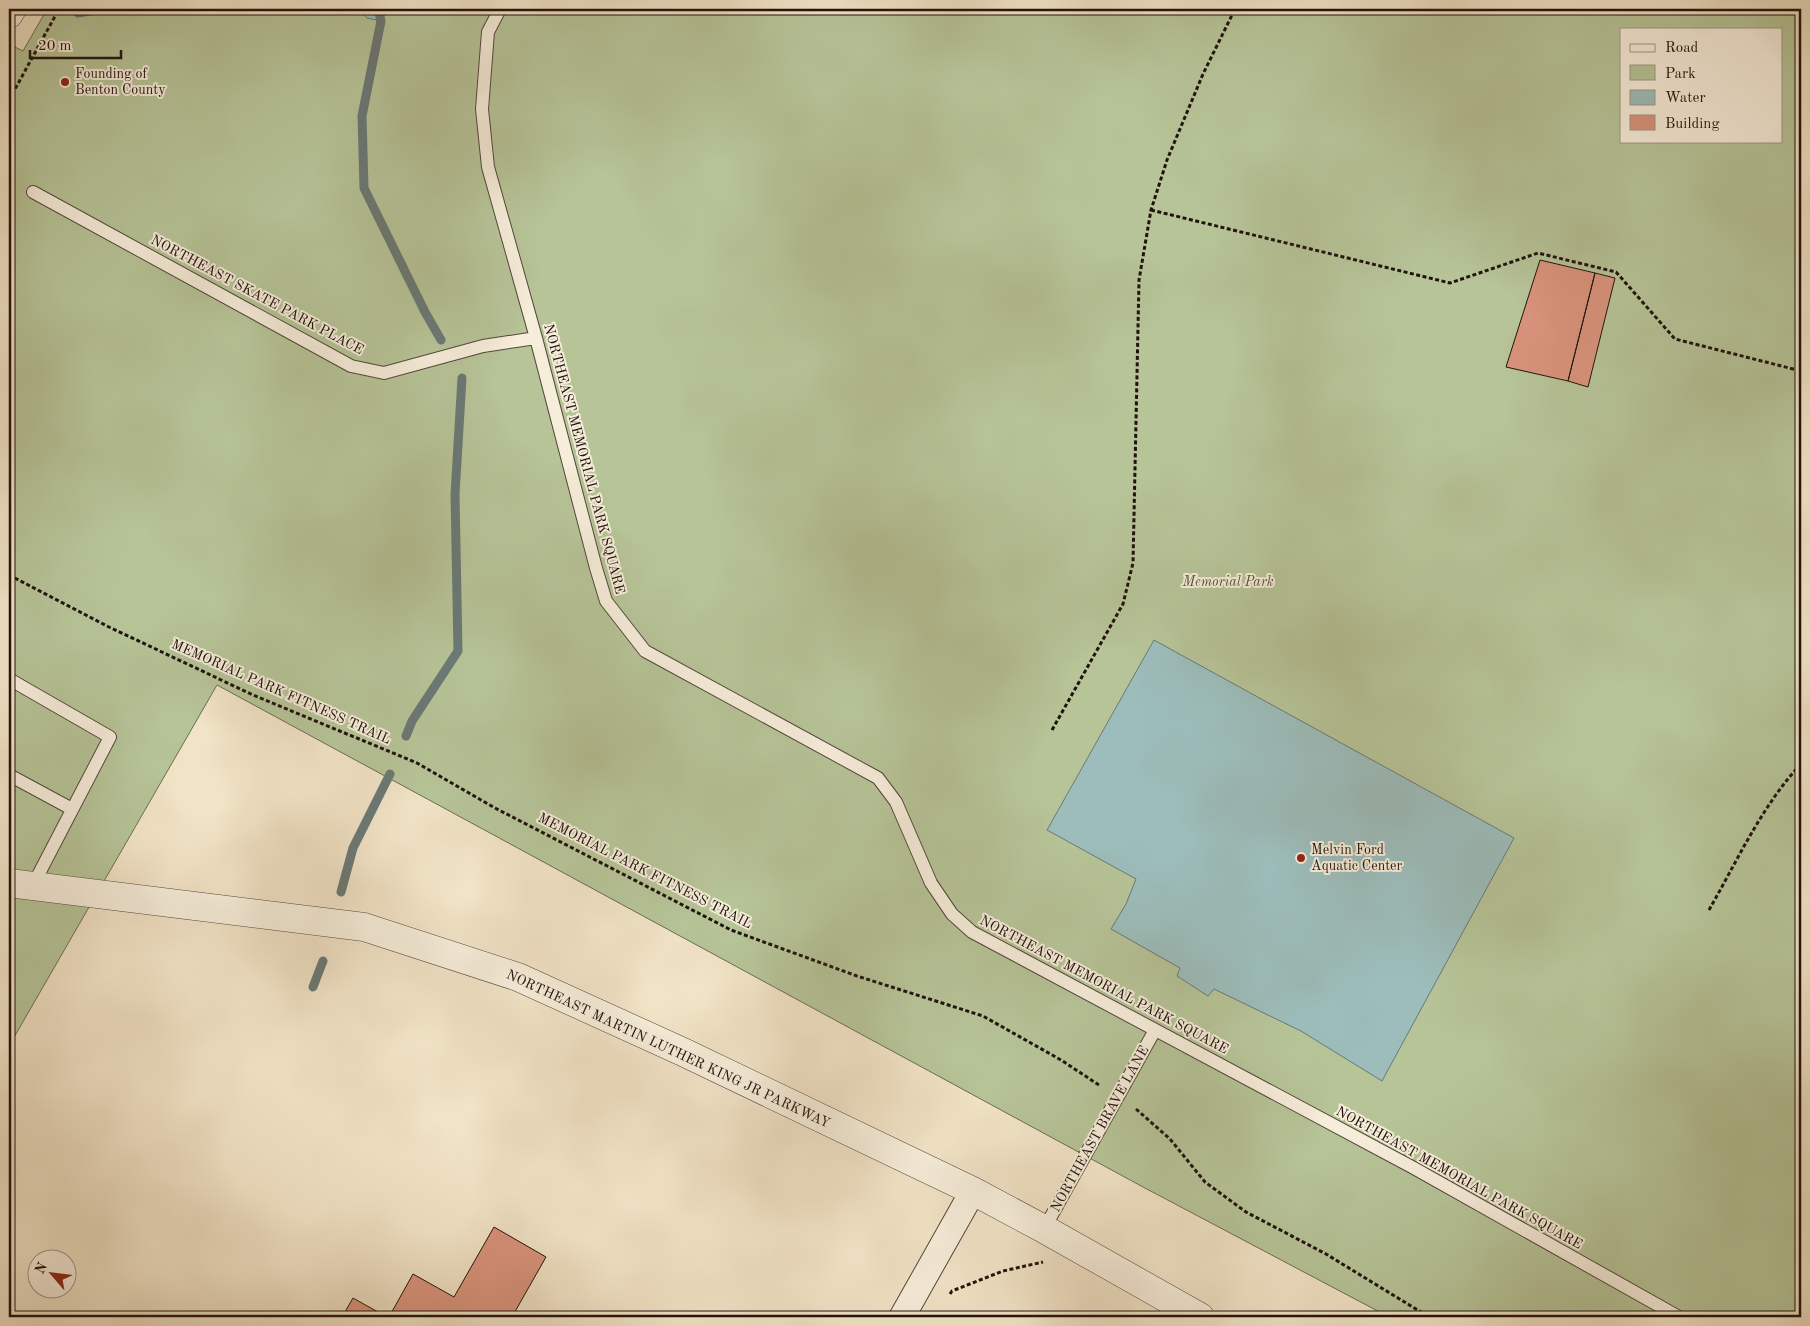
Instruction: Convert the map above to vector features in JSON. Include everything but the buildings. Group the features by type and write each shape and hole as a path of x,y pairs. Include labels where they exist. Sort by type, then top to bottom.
{"street":[{"path":"9,14 12,9"},
{"name":"NORTHEAST MARTIN LUTHER KING JR PARKWAY","path":"20,885 364,927 518,977 683,1052 973,1191 1200,1317"},
{"path":"902,1317 973,1191"}],"lane":[{"name":"NORTHEAST MEMORIAL PARK SQUARE","path":"500,9 488,32 487,41 482,109 488,168 536,338 606,601 645,651 878,778 896,802 931,884 952,914 972,932 1412,1167 1679,1317"},
{"name":"NORTHEAST SKATE PARK PLACE","path":"33,192 351,366 384,373 483,346 536,338"},
{"path":"9,679 110,736 72,809 20,885"},
{"path":"9,774 72,809"},
{"name":"NORTHEAST BRAVE LANE","path":"1044,1229 1155,1030"}],"path":[{"path":"9,100 59,9"},
{"path":"1052,730 1123,604 1133,563 1139,280 1151,210 1167,160 1203,74 1235,9"},
{"path":"1151,210 1450,283 1538,253 1616,272 1675,340 1801,370"},
{"name":"MEMORIAL PARK FITNESS TRAIL","path":"9,575 109,627 253,695 417,762 495,808 731,930 857,976 983,1016 1060,1060 1136,1109 1170,1139 1206,1182 1246,1212 1326,1254 1429,1317"},
{"path":"1709,910 1781,788 1801,764"},
{"path":"947,1297 952,1291 1003,1271 1050,1260"}],"green space":[{"name":"Memorial Park","path":"47,9 1801,9 1801,1317 1389,1317 1143,1187 217,685 9,1046 9,44 23,51"}],"water":[{"path":"358,9 389,9 381,21 367,18"},
{"name":"Melvin Ford Aquatic Center","path":"1154,640 1514,838 1382,1081 1301,1031 1214,989 1208,996 1177,976 1180,968 1111,929 1126,904 1136,879 1047,830"}],"waterway":[{"path":"78,13 102,9"},
{"path":"378,9 381,21 362,116 364,188 425,312 441,340"},
{"path":"406,736 412,721 458,651 455,494 462,378"},
{"path":"341,892 353,848 390,774"},
{"path":"313,987 323,961"}],"place":[{"name":"Founding of Benton County","path":"65,82"},
{"name":"Melvin Ford Aquatic Center","path":"1301,858"}]}
